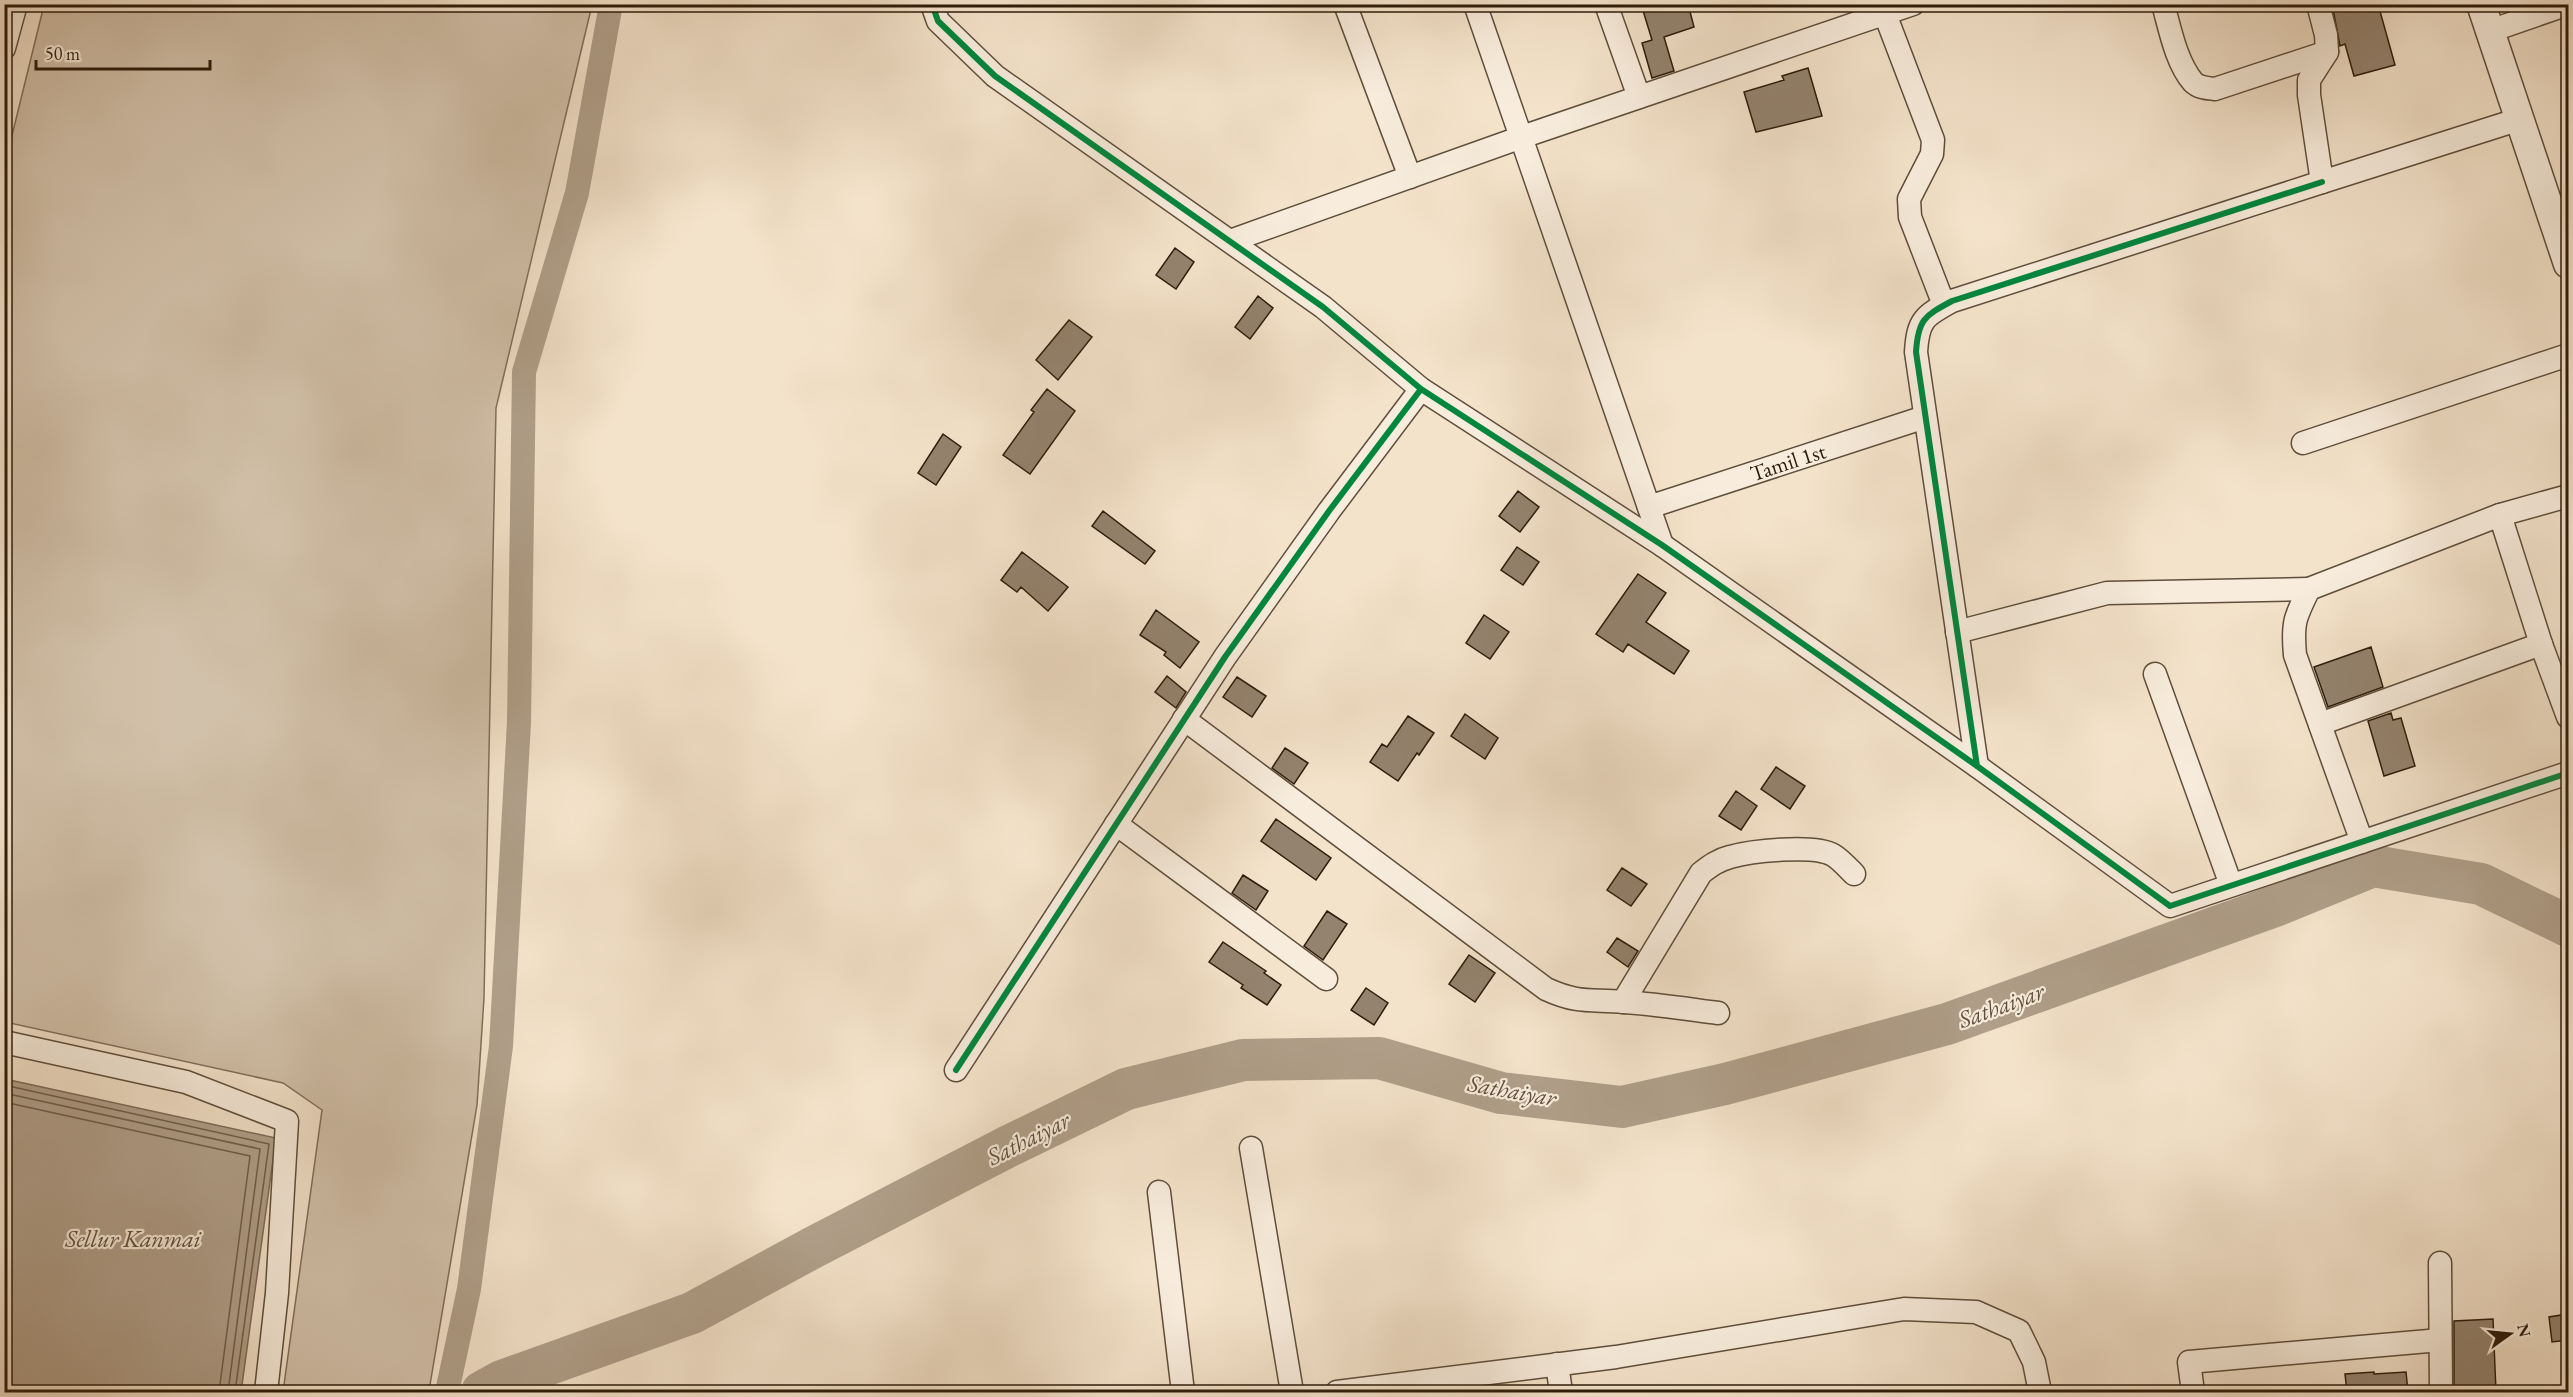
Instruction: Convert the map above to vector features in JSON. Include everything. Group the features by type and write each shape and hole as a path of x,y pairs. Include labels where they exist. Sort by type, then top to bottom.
{"street":[{"path":"4,48 16,4"},
{"path":"932,4 938,21 996,76 1323,307 1421,388 1662,545 1977,766 2170,906 2568,773"},
{"path":"1345,4 1410,177"},
{"path":"1475,4 1662,545"},
{"path":"1606,4 1639,97"},
{"path":"1230,241 1522,137 1913,4"},
{"path":"2163,4 2181,61 2194,83 2203,88 2215,89 2326,52"},
{"path":"2318,4 2326,35 2326,52 2309,80 2309,95 2322,182"},
{"path":"2568,4 2486,18 2568,264"},
{"path":"1885,14 1933,140 1932,154 1909,199 1910,217 1944,305"},
{"path":"1977,766 1916,352 1917,330 1927,315 1944,305 2520,119"},
{"path":"2303,443 2568,355"},
{"path":"956,1070 1184,719 1292,563 1421,388"},
{"name":"Tamil 1st","path":"1649,507 1925,417"},
{"path":"1957,632 2107,593 2309,589 2500,515 2568,496"},
{"path":"2500,515 2541,644 2568,717"},
{"path":"2309,589 2292,627 2295,655 2361,842"},
{"path":"2320,724 2541,644"},
{"path":"2155,674 2230,885"},
{"path":"1184,719 1546,989 1568,999 1623,1002 1718,1013"},
{"path":"1116,824 1326,979"},
{"path":"1623,1002 1701,873 1715,862 1731,856 1795,849 1814,850 1832,855 1854,874"},
{"path":"4,1042 186,1082 287,1121 277,1293 266,1392"},
{"path":"1251,1148 1292,1392"},
{"path":"1159,1192 1183,1392"},
{"path":"2440,1263 2441,1392"},
{"path":"1337,1392 1616,1357 1904,1309 1976,1312 2019,1331 2034,1362 2040,1392"},
{"path":"2193,1392 2189,1362 2440,1340"},
{"path":"1557,1364 1561,1392"}],"shaded area":[{"path":"44,5 592,5 496,408 484,998 477,1105 430,1385 398,1392 283,1392 322,1110 283,1083 5,1022 4,168"}],"water":[{"name":"Sellur Kanmai","path":"5,1079 276,1138 241,1392 5,1392"}],"building":[{"path":"1641,4 1688,4 1694,27 1664,37 1674,71 1652,78 1642,43 1652,40"},
{"path":"2332,4 2378,4 2395,65 2354,76 2345,44 2340,46"},
{"path":"1808,68 1822,116 1756,132 1744,92 1784,80 1782,76"},
{"path":"1175,248 1194,262 1176,289 1156,275"},
{"path":"1258,296 1273,308 1250,339 1235,327"},
{"path":"1069,320 1092,337 1058,380 1036,360"},
{"path":"1047,389 1075,411 1030,474 1003,455 1034,412 1031,410"},
{"path":"943,434 961,447 936,485 918,473"},
{"path":"1518,491 1539,507 1520,532 1499,516"},
{"path":"1103,511 1155,551 1145,564 1092,526"},
{"path":"1517,547 1539,562 1523,585 1501,570"},
{"path":"1022,552 1068,587 1048,611 1021,587 1017,592 1001,580"},
{"path":"1638,574 1666,593 1646,622 1689,651 1674,674 1628,644 1623,652 1596,634"},
{"path":"1156,610 1199,642 1180,668 1164,655 1166,652 1140,635"},
{"path":"1484,615 1509,632 1490,659 1466,643"},
{"path":"2371,647 2383,687 2328,707 2314,667"},
{"path":"1167,676 1186,692 1176,708 1155,692"},
{"path":"1237,677 1266,696 1252,717 1223,697"},
{"path":"2391,713 2393,720 2401,718 2415,766 2384,776 2368,721"},
{"path":"1465,714 1498,738 1485,759 1451,736"},
{"path":"1408,716 1434,733 1398,781 1370,762 1382,744 1387,747"},
{"path":"1285,748 1308,763 1294,784 1272,768"},
{"path":"1776,767 1805,786 1790,809 1761,789"},
{"path":"1736,791 1757,806 1741,830 1719,816"},
{"path":"1276,819 1331,858 1316,880 1261,841"},
{"path":"1622,868 1647,884 1631,906 1607,890"},
{"path":"1243,875 1268,891 1256,910 1232,893"},
{"path":"1327,911 1347,924 1323,960 1304,946"},
{"path":"1617,938 1638,951 1628,967 1607,952"},
{"path":"1223,942 1266,971 1264,973 1281,985 1267,1005 1241,988 1243,985 1209,962"},
{"path":"1469,955 1495,973 1475,1002 1449,984"},
{"path":"1366,988 1388,1003 1374,1025 1351,1010"},
{"path":"2568,1314 2568,1340 2552,1342 2549,1317"},
{"path":"2493,1319 2496,1392 2454,1392 2454,1321"},
{"path":"2374,1372 2374,1374 2406,1372 2408,1392 2347,1392 2345,1374"}],"waterway":[{"path":"447,1392 469,1289 501,1046 519,722 524,372 577,193 611,4"},
{"name":"Sathaiyar","path":"482,1392 502,1381 692,1313 1009,1146 1126,1089 1243,1060 1379,1058 1501,1093 1622,1107 1725,1084 1947,1024 2275,906 2373,866 2481,884 2568,926"}],"cycle path":[{"path":"932,4 938,21 995,76 1323,307 1421,389 1662,545 1977,766 2170,906 2568,773"},
{"path":"1977,766 1916,352 1924,320 1952,301 2322,182"},
{"path":"956,1070 1225,657 1329,511 1421,389"}]}
